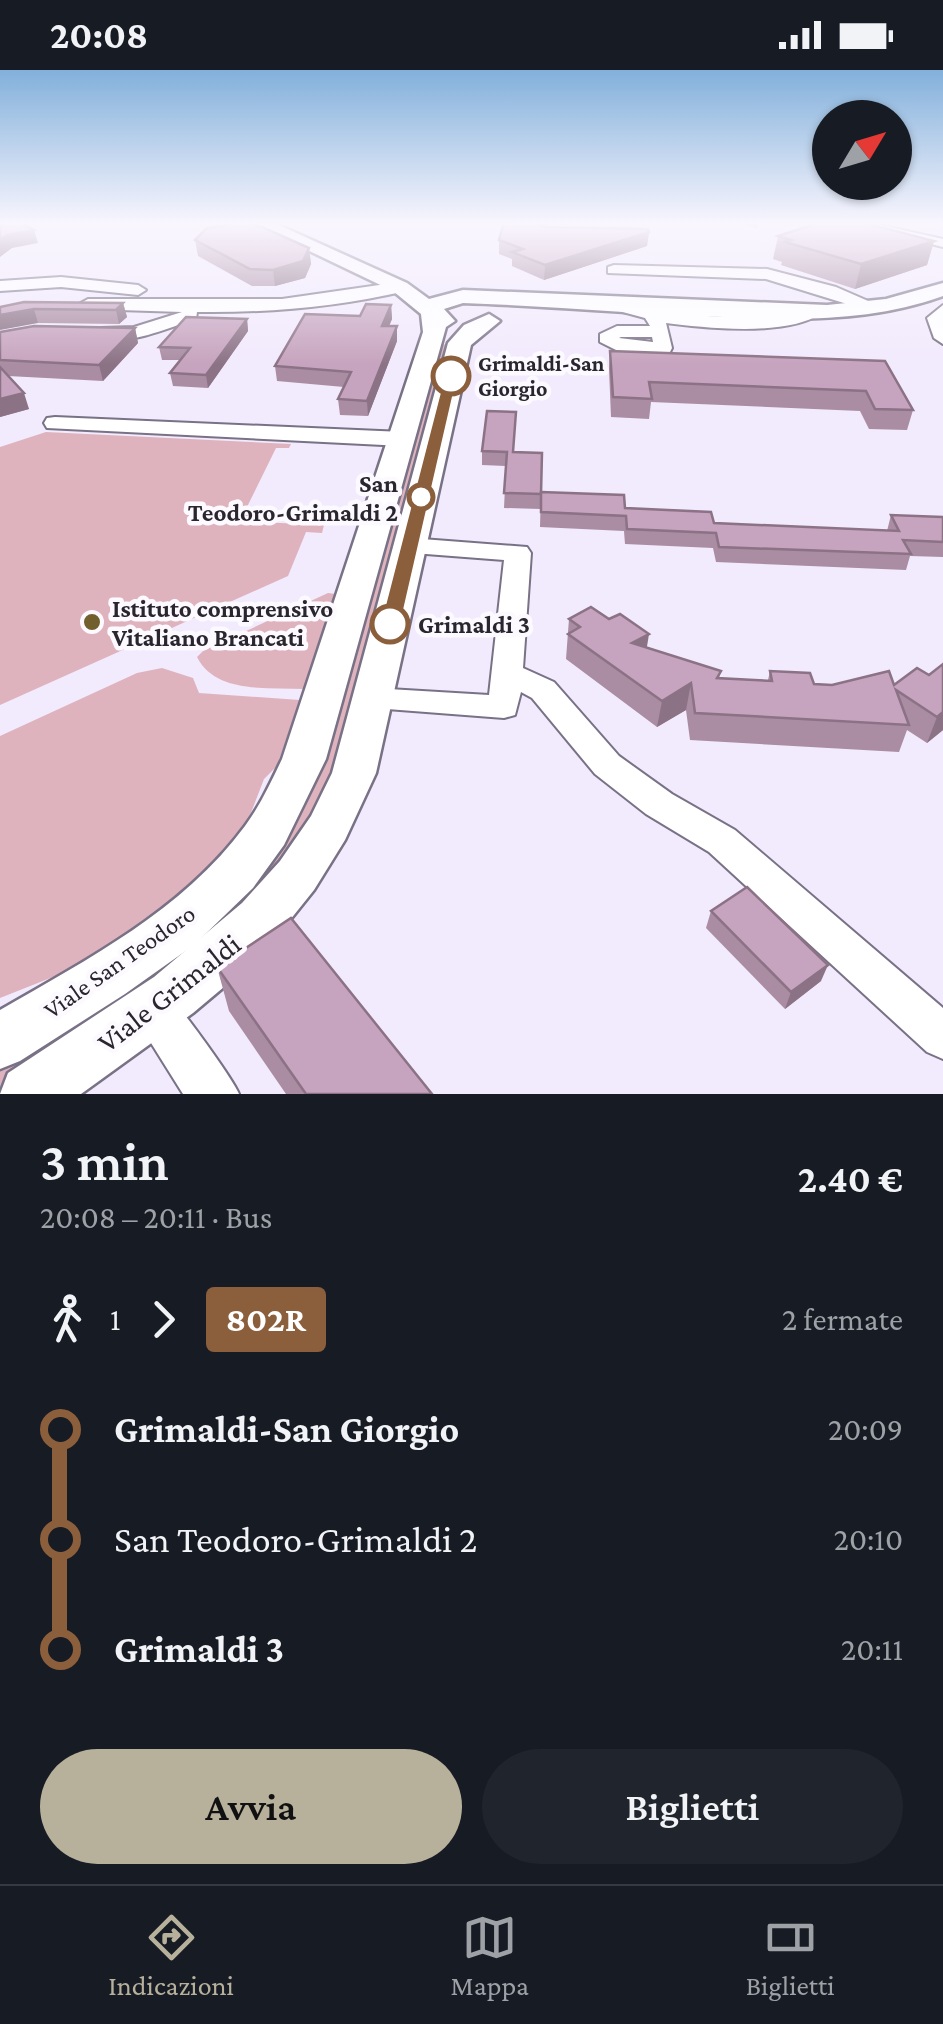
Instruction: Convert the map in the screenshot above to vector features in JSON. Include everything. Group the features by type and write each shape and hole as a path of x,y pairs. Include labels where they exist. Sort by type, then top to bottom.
{"main road":[{"path":"355,270 458,324 486,309 569,304 812,312 873,307 943,288"},
{"path":"394,270 486,309"},
{"name":"Viale San Teodoro","path":"0,1041 192,914 259,844 304,759 435,332 418,301"},
{"name":"Viale Grimaldi","path":"29,1094 153,1012 220,959 304,870 343,802 460,342 486,309"}],"street":[{"path":"614,270 767,274 830,290 873,307"},
{"path":"0,286 60,282 100,285 185,295 250,309"},
{"path":"118,334 135,315 68,307 226,310 333,300 418,301"},
{"path":"333,300 306,322 418,301"},
{"path":"625,306 656,324 768,321 812,312"},
{"path":"82,332 118,334 226,310"},
{"path":"941,316 943,338"},
{"path":"56,423 403,439"},
{"path":"372,700 504,707 518,552 409,546"},
{"path":"507,673 543,690 607,765 659,804 722,841 943,1037"},
{"path":"153,1012 202,1081 216,1094"}],"shaded area":[{"path":"448,344 336,772 295,853 142,998 0,1090 0,1062 233,896 440,345"},
{"name":"Istituto comprensivo Vitaliano Brancati","path":"46,432 291,444 289,448 276,448 244,513 261,514 259,522 324,525 322,533 306,532 288,576 0,705 0,447"},
{"path":"328,593 336,594 305,689 229,683 205,669 197,657 203,651"},
{"path":"162,668 193,678 199,693 300,700 277,766 264,779 247,823 185,892 63,973 0,998 0,736 137,673"}],"building":[{"path":"24,302 123,303 116,310 34,309 0,315 0,307"},
{"path":"366,304 391,305 382,326 397,326 367,401 338,399 351,372 275,366 305,314 360,316"},
{"path":"186,317 247,319 206,375 170,373 190,348 159,347"},
{"path":"34,326 135,328 99,365 0,360 0,332"},
{"path":"610,351 885,361 913,410 875,409 866,391 649,382 652,399 613,397"},
{"path":"0,367 24,393 0,399"},
{"path":"487,411 516,412 513,452 542,453 541,494 504,493 507,452 482,451"},
{"path":"541,492 624,495 625,508 711,512 714,523 899,531 891,515 943,517 943,542 903,540 911,554 719,547 716,533 627,529 626,516 541,512"},
{"path":"591,607 609,619 620,614 649,634 632,643 721,671 717,678 772,681 770,671 810,673 814,684 832,685 889,671 894,685 917,668 929,675 943,664 943,712 937,717 896,690 909,725 695,713 691,683 662,701 568,634 580,627 569,619"},
{"path":"747,887 828,965 791,992 711,911"},
{"path":"291,918 432,1094 306,1094 217,967"}],"bus line":[{"name":"802R","path":"390,624 451,376"}],"place":[{"name":"Grimaldi-San Giorgio","path":"451,376"},
{"name":"San Teodoro-Grimaldi 2","path":"421,497"},
{"name":"Istituto comprensivo Vitaliano Brancati","path":"92,622"},
{"name":"Grimaldi 3","path":"390,624"}]}
